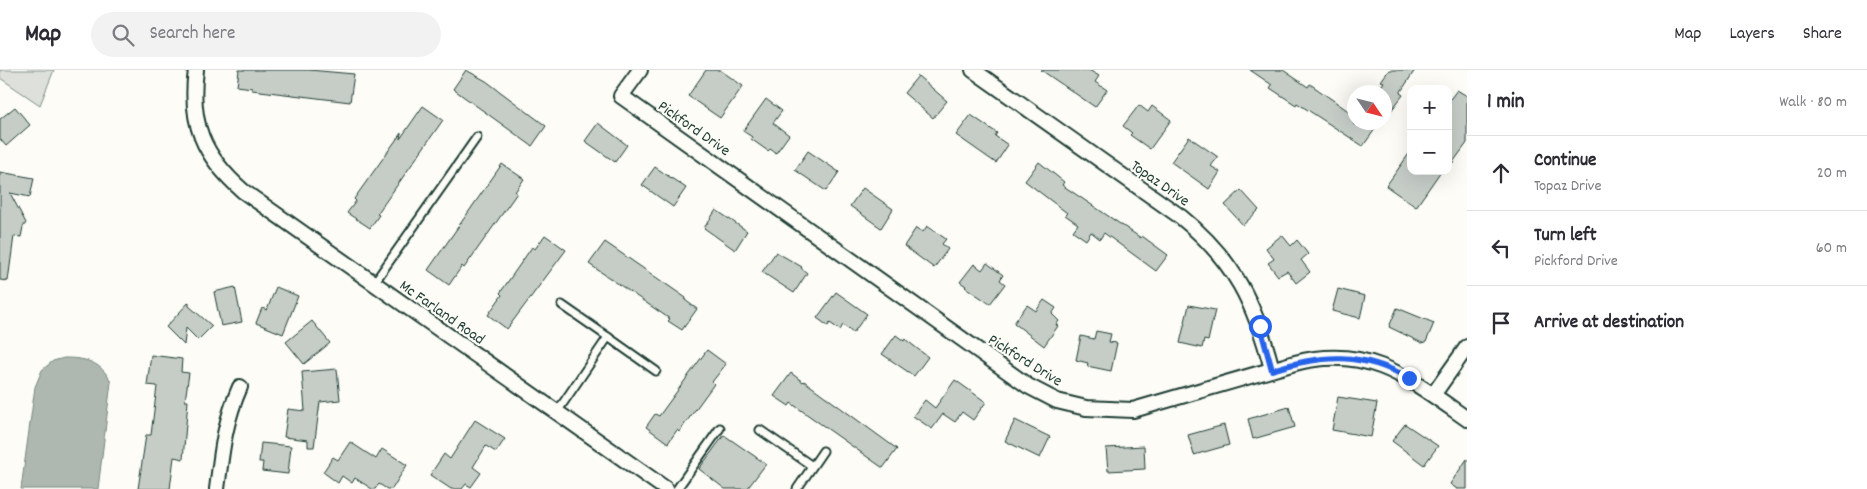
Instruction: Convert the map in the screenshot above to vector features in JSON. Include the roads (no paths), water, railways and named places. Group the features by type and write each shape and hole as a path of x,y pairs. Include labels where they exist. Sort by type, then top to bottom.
{"street":[{"name":"Mc Farland Road","path":"196,70 193,94 194,117 201,139 219,168 243,191 666,489"},
{"name":"Pickford Drive","path":"640,70 621,96 1028,386 1057,400 1086,408 1134,410 1272,370 1318,358 1334,357 1358,360 1394,371 1415,382 1467,419"},
{"name":"Topaz Drive","path":"972,70 1181,217 1203,236 1229,266 1245,291 1260,326 1272,370"},
{"path":"1433,395 1467,347"},
{"path":"217,489 224,432 230,408 240,387"}],"lane":[{"path":"374,283 477,136"},
{"path":"562,304 656,371"},
{"path":"556,412 608,337"},
{"path":"677,489 720,428"},
{"path":"760,430 812,466"},
{"path":"797,489 823,451"}]}
